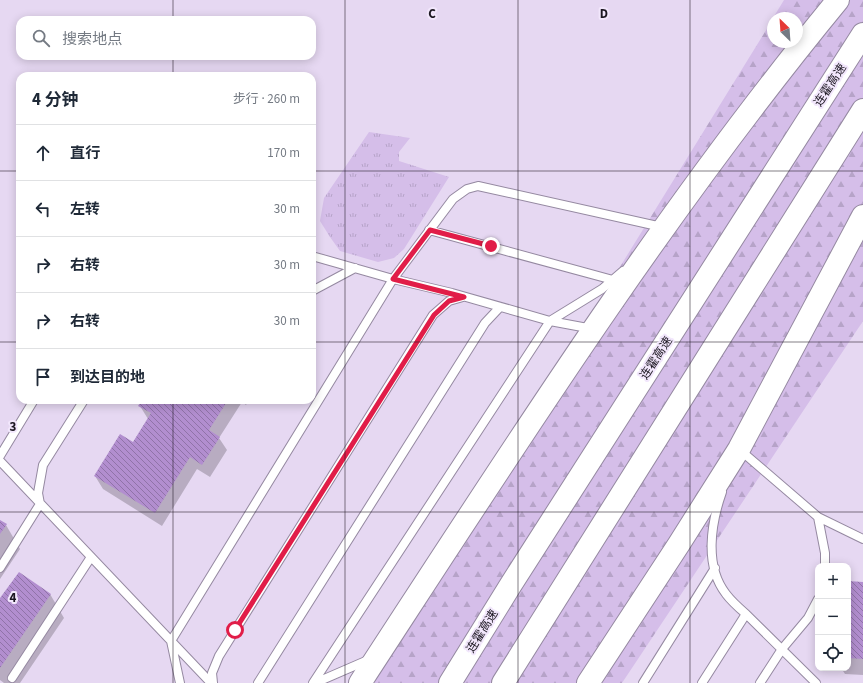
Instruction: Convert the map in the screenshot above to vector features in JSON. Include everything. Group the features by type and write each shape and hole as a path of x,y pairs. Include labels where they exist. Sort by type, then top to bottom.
{"highway":[{"path":"360,683 593,329 664,228 792,56 838,0"},
{"name":"连霍高速","path":"450,683 510,586 863,34"},
{"path":"503,683 863,110"},
{"path":"588,683 680,544 739,449 863,216"}],"lane":[{"path":"180,683 171,641 393,279 453,199 467,189 478,186 664,228 614,280 550,321 314,683"},
{"path":"430,230 614,280"},
{"path":"316,257 550,321 593,329"},
{"path":"316,289 354,268"},
{"path":"212,683 212,673 219,656 434,315 449,301 464,297"},
{"path":"258,683 485,323 500,307"},
{"path":"0,456 32,404"},
{"path":"0,568 40,504 38,493 43,464 81,404"},
{"path":"816,683 725,594 714,568 711,551 715,514 739,449 818,517 863,539"},
{"path":"0,461 212,683"},
{"path":"818,517 825,553 825,563"},
{"path":"12,678 91,557"},
{"path":"642,683 714,568"},
{"path":"760,683 782,649 808,618 815,605"},
{"path":"702,683 746,614"},
{"path":"314,683 378,656"}],"green space":[{"path":"784,0 863,0 863,321 622,683 363,683 767,29 767,48 803,48 803,12 777,12"},
{"path":"369,132 410,138 399,152 399,161 449,177 404,249 394,258 378,262 340,251 320,221 324,198"}],"building":[{"path":"139,404 225,404 209,430 220,437 202,465 190,457 155,513 94,476 120,434 133,442 151,413 138,406"},
{"path":"0,520 7,524 0,534"},
{"path":"19,572 51,594 0,668 0,598"},
{"path":"851,581 863,582 863,659 851,658"}],"route":[{"path":"235,630 434,315 449,301 464,297 393,279 430,230 491,246"}]}
